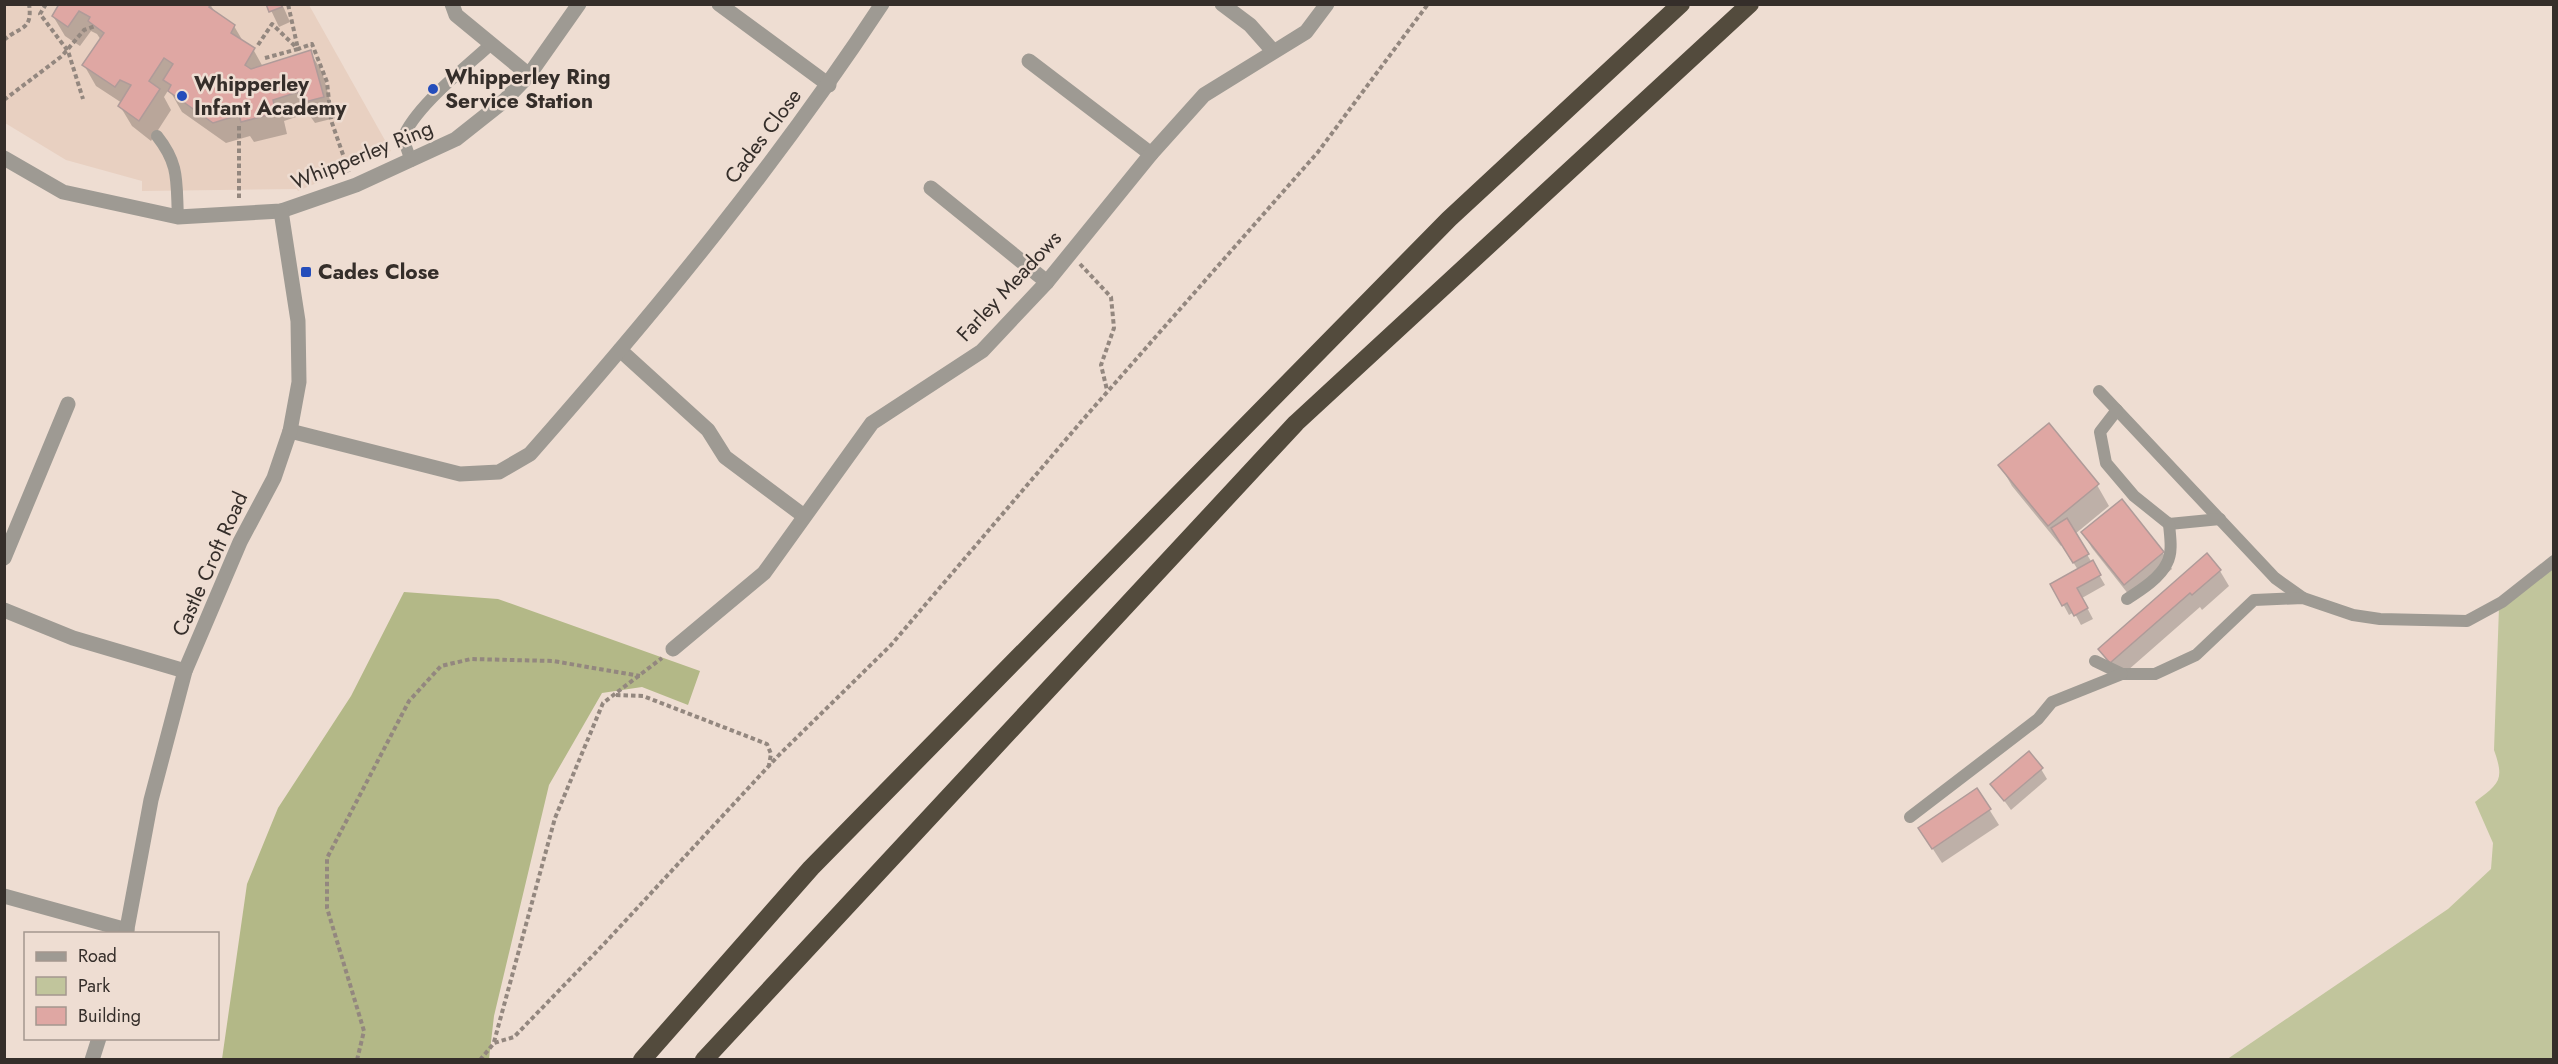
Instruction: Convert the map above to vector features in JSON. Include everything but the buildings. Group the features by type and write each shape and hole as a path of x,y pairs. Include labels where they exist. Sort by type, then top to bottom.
{"highway":[{"path":"642,1059 811,868 1449,219 1681,4"},
{"path":"704,1059 1296,423 1750,4"}],"street":[{"path":"452,4 456,15 529,75"},
{"name":"Whipperley Ring","path":"4,158 63,192 178,217 281,211 354,186 456,139 504,101 529,75 579,4"},
{"path":"719,4 829,85"},
{"name":"Cades Close","path":"290,431 460,474 498,472 530,454 682,276 829,85 882,4"},
{"path":"1222,4 1250,25 1273,51"},
{"name":"Farley Meadows","path":"673,649 764,573 872,423 982,351 1047,282 1151,154 1204,95 1306,32 1327,4"},
{"path":"1029,61 1151,154"},
{"path":"931,188 1047,282"},
{"name":"Castle Croft Road","path":"127,932 151,800 185,671 240,542 274,478 290,431 299,382 298,321 281,211"},
{"path":"620,350 708,430 725,457 804,516"},
{"path":"4,558 68,404"},
{"path":"4,610 73,638 185,671"},
{"path":"4,896 127,932"},
{"path":"92,1059 98,1040"}],"lane":[{"path":"411,161 403,138 406,129 438,93 490,45"},
{"path":"157,136 170,153 174,164 178,217"},
{"path":"2099,391 2275,578 2303,598 2354,615 2371,618 2467,621 2502,602 2553,561"},
{"path":"2117,410 2100,432 2106,463 2134,496 2169,524 2220,519"},
{"path":"2127,599 2145,588 2168,563 2171,546 2169,524"},
{"path":"1910,817 2038,719 2052,702 2121,674 2155,674 2196,655 2254,600 2303,598"},
{"path":"2095,661 2121,674"}],"path":[{"path":"4,40 28,24 31,16 29,4"},
{"path":"31,16 40,14 46,4"},
{"path":"288,4 298,48"},
{"path":"494,1043 514,1036 602,946 770,765 891,645 1108,391 1318,152 1428,4"},
{"path":"40,14 68,51 84,99"},
{"path":"258,45 272,24 298,48"},
{"path":"4,100 68,51 84,30 95,26"},
{"path":"265,58 312,44 327,82 331,120 354,186"},
{"path":"239,126 239,213"},
{"path":"1070,254 1111,297 1114,328 1101,365 1108,391"},
{"path":"480,1059 494,1043 555,818 603,703 673,649"},
{"path":"357,1059 364,1031 327,908 327,858 409,701 441,666 471,659 553,661 640,676"},
{"path":"616,695 643,696 767,744 771,754 770,765"}],"shaded area":[{"name":"Whipperley Infant Academy","path":"5,5 309,5 391,151 298,191 297,189 142,191 142,181 66,160 5,123"}],"green space":[{"path":"2553,564 2553,1059 2226,1060 2448,909 2491,869 2493,843 2475,802 2490,790 2499,775 2494,750 2499,607"},
{"path":"404,592 498,599 700,671 688,705 642,687 602,693 549,785 494,1016 489,1059 222,1059 247,884 278,808 351,696"}],"place":[{"name":"Whipperley Ring Service Station","path":"433,89"},
{"name":"Whipperley Infant Academy","path":"182,96"},
{"name":"Cades Close","path":"306,272"}]}
